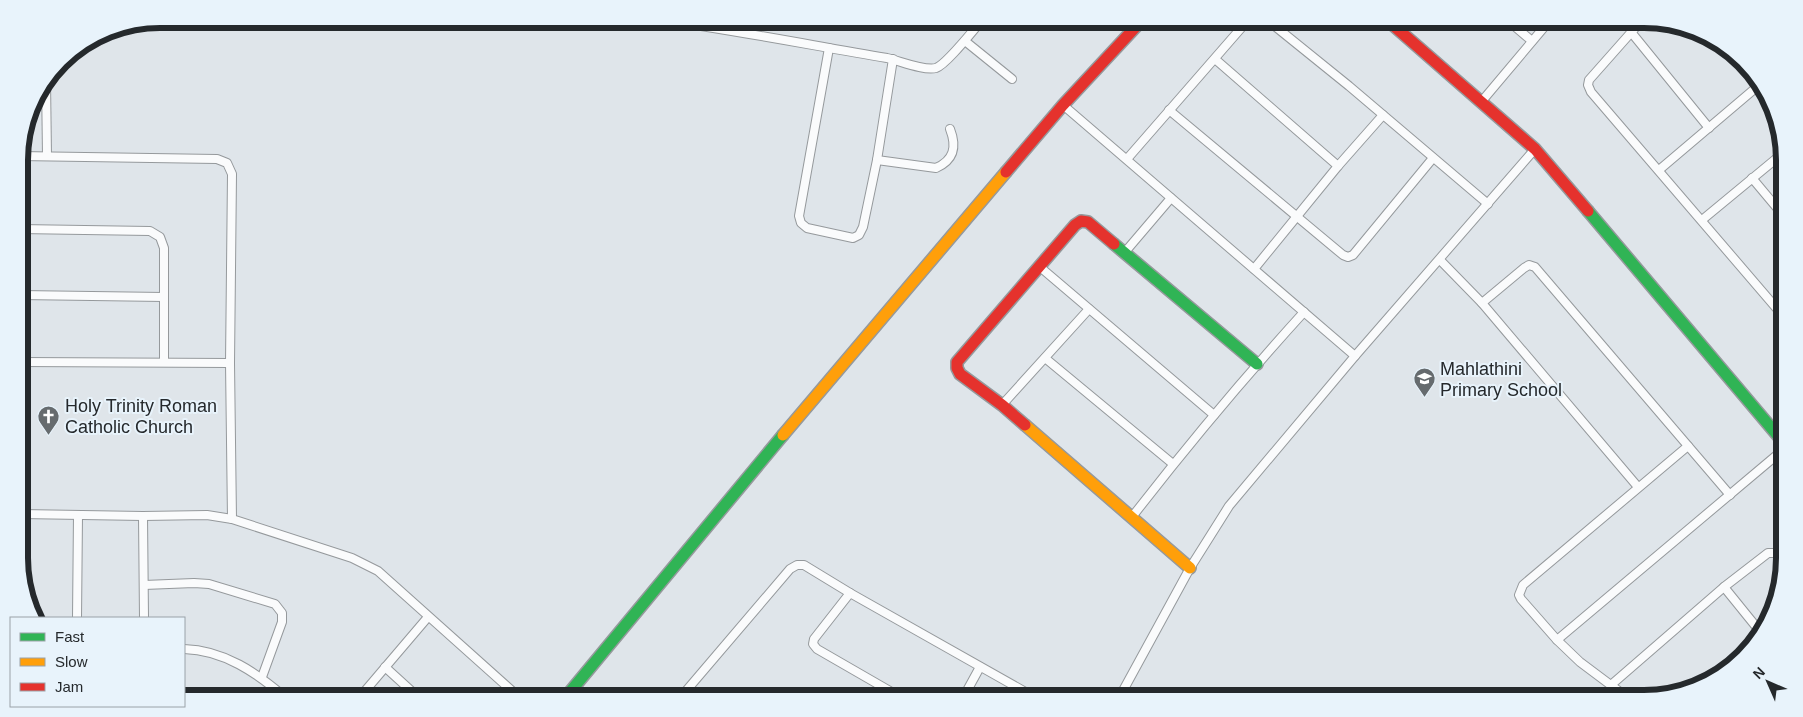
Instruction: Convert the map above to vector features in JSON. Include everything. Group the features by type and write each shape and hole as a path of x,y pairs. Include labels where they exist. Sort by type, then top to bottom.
{"street":[{"path":"739,28 829,48 893,59 931,69 938,67 976,28"},
{"path":"572,690 825,385 1063,105 1134,28"},
{"path":"1127,159 1241,28"},
{"path":"1277,28 1488,204"},
{"path":"1397,28 1535,149 1776,434"},
{"path":"1517,28 1532,41"},
{"path":"1482,101 1543,28"},
{"path":"1635,28 1589,80 1588,85 1591,92 1776,308"},
{"path":"1631,32 1709,128"},
{"path":"965,41 1012,79"},
{"path":"829,48 799,216 801,223 807,228 853,238 859,235 863,227 877,160 893,59"},
{"path":"1215,59 1338,166"},
{"path":"1659,170 1755,89"},
{"path":"45,94 47,156"},
{"path":"1063,105 1355,356"},
{"path":"1169,110 1297,218 1348,257 1353,255 1433,158"},
{"path":"1254,269 1338,166 1383,115"},
{"path":"877,160 936,168 944,165 955,149 950,130"},
{"path":"1124,689 1190,568 1229,506 1355,356 1535,149"},
{"path":"28,156 218,159 227,163 232,174 230,363 232,519"},
{"path":"1702,220 1776,159"},
{"path":"1752,178 1776,207"},
{"path":"1125,252 1172,198"},
{"path":"1190,568 1002,405 960,374 957,362 1075,225 1081,221 1088,222 1125,252 1257,364"},
{"path":"28,229 150,231 156,234 164,248 164,362"},
{"path":"1440,260 1482,303 1638,488"},
{"path":"1482,303 1524,268 1529,266 1536,267 1730,495"},
{"path":"1040,267 1214,414"},
{"path":"28,295 164,297"},
{"path":"1002,405 1089,309"},
{"path":"1132,517 1214,414 1304,312"},
{"path":"1046,358 1173,464"},
{"path":"28,362 230,363"},
{"path":"1616,689 1580,662 1557,640 1519,595 1523,585 1688,446"},
{"path":"1557,640 1776,456"},
{"path":"28,514 207,515 232,519 352,558 368,564 378,571 511,690"},
{"path":"78,515 78,617"},
{"path":"143,516 144,617"},
{"path":"1611,685 1724,587 1768,553 1776,553"},
{"path":"687,690 790,569 797,565 804,565 1021,689"},
{"path":"144,585 208,584 275,604 282,613 282,622 262,677"},
{"path":"1724,587 1756,626"},
{"path":"850,593 814,639 814,644 817,649 887,690"},
{"path":"366,690 428,617"},
{"path":"185,649 205,651 220,656 262,677 277,690"},
{"path":"968,689 980,667"},
{"path":"385,668 410,690"}],"traffic: fast":[{"path":"1588,211 1776,434"},
{"path":"1114,244 1257,364"},
{"path":"572,690 783,435"}],"traffic: slow":[{"path":"783,435 1006,172"},
{"path":"1025,425 1190,568"}],"traffic: jam":[{"path":"1006,172 1063,105 1135,28"},
{"path":"1396,28 1535,149 1588,211"},
{"path":"1025,425 1002,405 960,374 957,362 1075,225 1081,221 1088,222 1114,244"}],"place":[{"name":"Mahlathini Primary School","path":"1424,398"},
{"name":"Holy Trinity Roman Catholic Church","path":"49,435"}]}
